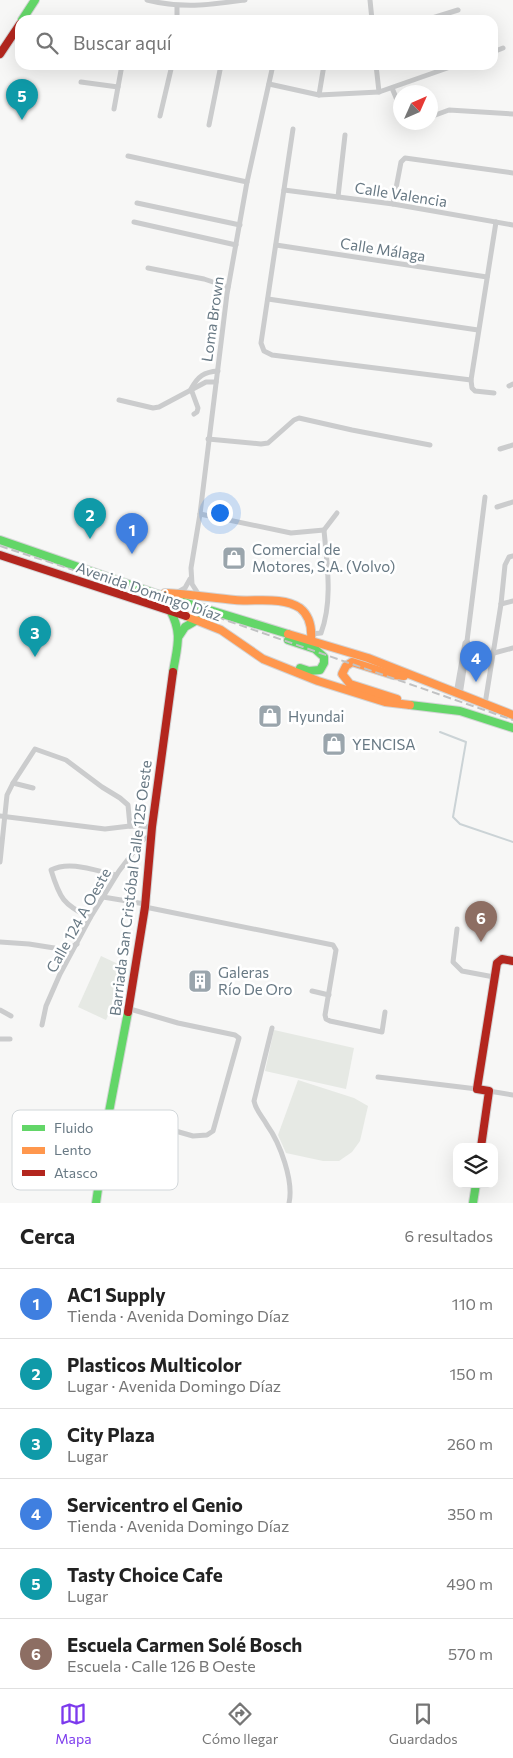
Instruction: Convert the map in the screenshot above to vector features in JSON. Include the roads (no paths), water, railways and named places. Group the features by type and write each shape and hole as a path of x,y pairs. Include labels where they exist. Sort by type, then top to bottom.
{"main road":[{"path":"25,15 35,0"},
{"path":"0,54 15,32"},
{"name":"Avenida Domingo Díaz","path":"0,540 154,593 237,619 311,637 513,715"},
{"name":"Avenida Domingo Díaz","path":"0,555 197,620 221,630 264,659 318,681 385,702 460,711 513,728"},
{"path":"154,593 200,595 244,602 291,604 300,608 307,616 310,623 311,637"},
{"name":"Barriada San Cristóbal Calle 125 Oeste","path":"109,1110 130,1009 145,905 152,827 179,636 177,623 170,610"},
{"path":"237,619 280,637 317,649 325,658 324,665 320,670 309,671 244,646"},
{"path":"179,636 185,627 197,620"},
{"path":"414,677 393,675 352,662 343,669 342,674 350,684 420,705"},
{"path":"482,1143 489,1091 477,1089 494,977 499,960 513,961"},
{"path":"473,1203 475,1188"},
{"name":"Barriada San Cristóbal Calle 125 Oeste","path":"96,1203 98,1190"}],"street":[{"path":"147,0 176,6 205,5 245,0"},
{"path":"370,0 372,15"},
{"path":"176,6 177,15"},
{"path":"442,15 458,10"},
{"path":"498,50 503,48"},
{"path":"114,110 121,70"},
{"path":"160,116 171,70"},
{"path":"209,124 220,70"},
{"name":"Loma Brown","path":"190,579 200,514 228,287 247,182 272,70"},
{"path":"319,96 323,70"},
{"path":"377,70 379,92"},
{"path":"269,84 319,96 379,92 442,70"},
{"path":"81,82 118,87"},
{"path":"438,114 449,110 513,114"},
{"path":"293,129 261,343 264,351 272,355 471,380"},
{"path":"338,196 345,135"},
{"path":"128,156 247,182"},
{"path":"393,204 401,162 405,158 513,173"},
{"name":"Calle Valencia","path":"284,190 393,204 513,225"},
{"path":"137,203 240,225"},
{"path":"134,222 236,245"},
{"path":"494,393 475,391 472,388 471,380 496,222"},
{"name":"Calle Málaga","path":"276,245 486,278"},
{"path":"148,268 204,278 228,287"},
{"path":"268,299 478,330"},
{"path":"191,389 199,376 210,371 218,371"},
{"path":"119,400 153,408 159,407 206,382 216,382"},
{"path":"191,389 198,408 194,414"},
{"path":"208,439 268,443 294,420 299,418 430,445"},
{"path":"500,448 513,444"},
{"path":"458,694 468,643 486,497"},
{"path":"497,507 513,502"},
{"path":"200,514 291,533 324,530"},
{"path":"311,637 321,633 325,622 329,580 324,530 337,514"},
{"path":"485,704 494,653 505,565 511,556"},
{"path":"176,593 185,588 190,579"},
{"path":"190,579 194,589 200,595"},
{"path":"501,604 513,601"},
{"path":"494,653 513,648"},
{"path":"0,862 2,817 7,795 12,783 35,749 66,760 120,798 128,805 130,826"},
{"path":"12,783 33,788"},
{"path":"2,817 105,829 130,826 152,827"},
{"name":"Calle 124 A Oeste","path":"42,1026 46,1006 60,974 90,918 116,876 142,840 151,838"},
{"path":"90,918 70,908 58,891 51,870 68,865 116,876"},
{"path":"103,897 332,945 336,950 325,1015 326,1019 382,1032 385,1012"},
{"path":"457,929 452,962 462,971 494,977"},
{"path":"0,942 67,950 77,944"},
{"path":"312,991 329,995"},
{"path":"130,1009 178,1023 235,1035 239,1038 213,1131 210,1134 193,1136 178,1132"},
{"path":"0,1010 11,1016"},
{"path":"272,1028 254,1101 256,1110 273,1135 287,1170 291,1195 289,1203"},
{"path":"0,1039 10,1040"},
{"path":"378,1076 477,1089"},
{"path":"489,1091 513,1095"}],"waterway":[{"path":"440,732 466,742 453,817 460,824 513,842"}],"railway":[{"path":"0,546 205,613 513,720"}],"place":[{"name":"Tasty Choice Cafe","path":"22,120"},
{"name":"Plasticos Multicolor","path":"90,539"},
{"name":"AC1 Supply","path":"132,554"},
{"name":"Comercial de Motores, S.A. (Volvo)","path":"234,558"},
{"name":"City Plaza","path":"35,657"},
{"name":"Servicentro el Genio","path":"476,682"},
{"name":"Hyundai","path":"270,716"},
{"name":"YENCISA","path":"334,744"},
{"name":"Escuela Carmen Solé Bosch","path":"481,942"},
{"name":"Galeras Río De Oro","path":"200,981"}]}
